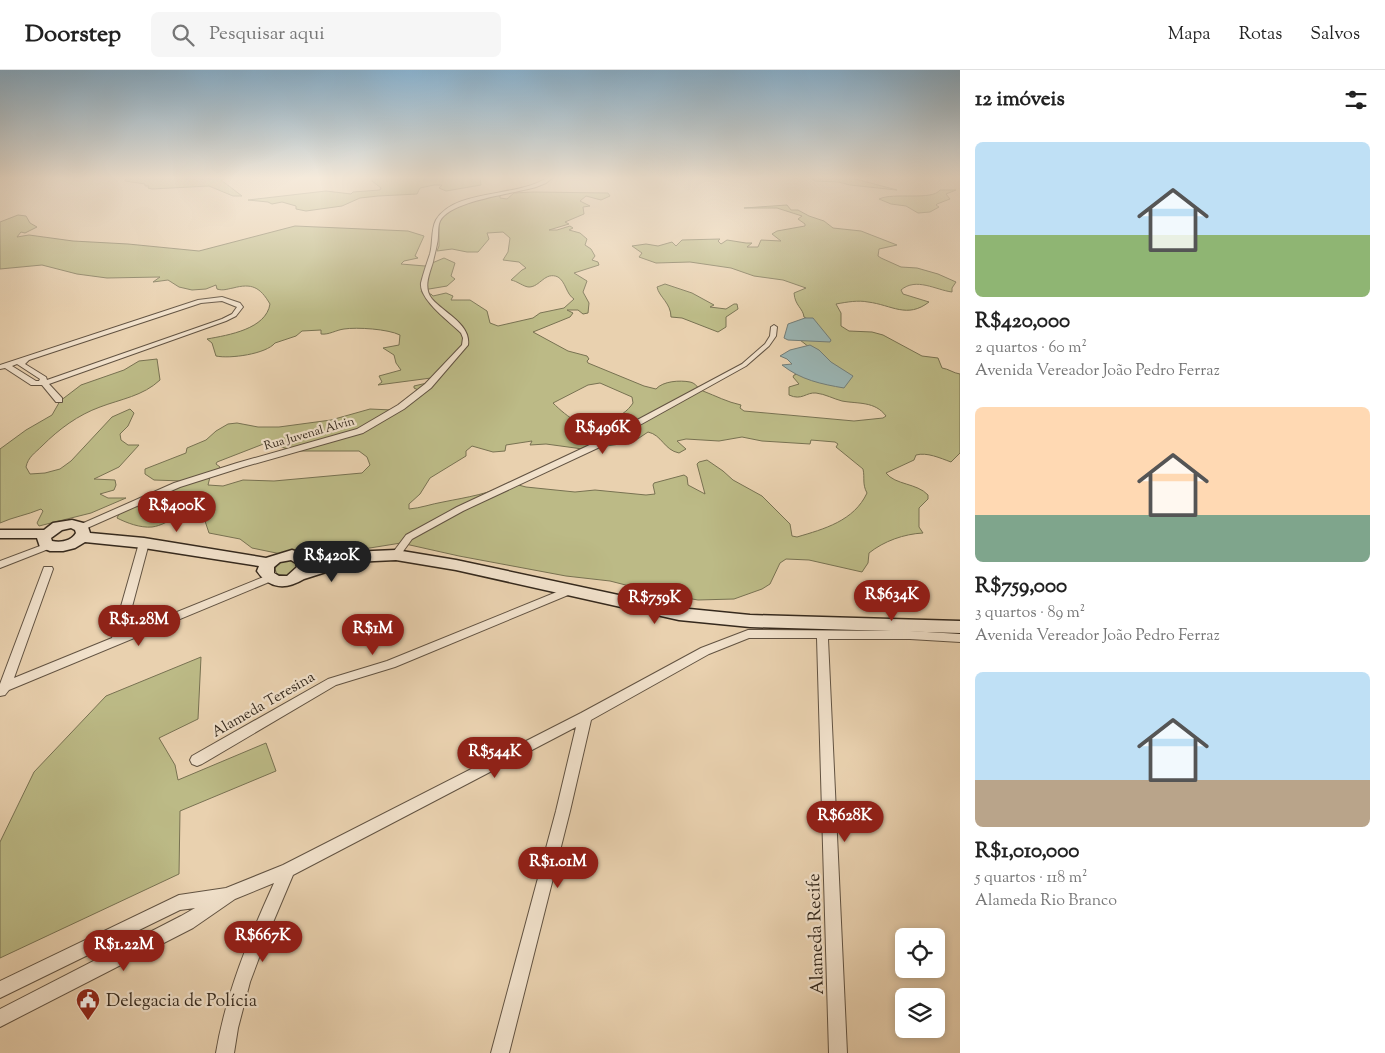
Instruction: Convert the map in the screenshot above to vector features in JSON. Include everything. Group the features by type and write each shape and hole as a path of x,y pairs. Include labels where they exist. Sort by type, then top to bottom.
{"main road":[{"path":"47,540 52,529 72,524 81,532 144,543 269,571 282,581 329,568 354,558"},
{"path":"0,534 47,540 65,546 81,532"},
{"path":"269,571 285,556 302,559 396,555 456,565 679,614 750,621 960,627"},
{"path":"300,575 305,567 302,559"}],"street":[{"name":"Rua Juvenal Alvin","path":"81,532 177,485 240,464 360,431 401,408 428,386 465,345 466,338 458,325 439,309 425,292 424,284 438,223"},
{"path":"0,371 5,367 28,358 200,301 229,300 240,307 234,315 224,320 43,383 34,383 5,367"},
{"path":"396,555 409,537 443,518 599,444 744,365 767,344 773,336 774,327"},
{"path":"18,363 44,378 43,383 59,400"},
{"path":"0,564 47,540"},
{"path":"116,642 144,543"},
{"path":"1,690 48,569"},
{"path":"1,690 116,642 269,571"},
{"name":"Alameda Teresina","path":"197,760 332,682 391,664 568,591"},
{"path":"0,1018 187,922 230,894 288,870 585,717 706,651 748,634 910,635 960,638"},
{"name":"Alameda Recife","path":"822,634 838,1053"},
{"path":"500,1053 563,811 585,717"},
{"path":"226,1053 228,1034 246,964 288,870"},
{"path":"0,990 179,903 230,894"}],"shaded area":[{"path":"0,223 30,223 37,227 25,233 21,232 17,237 29,235 73,241 199,251 295,226 408,231 424,236 415,256 418,258 404,261 401,264 425,266 444,258 455,263 451,276 455,279 447,286 421,291 424,295 431,294 433,296 446,293 453,296 451,300 470,300 487,311 490,323 498,326 533,318 540,313 564,308 574,299 558,277 550,276 529,287 511,280 526,268 519,262 503,260 508,252 510,238 503,232 487,233 489,239 478,252 452,249 437,251 439,246 439,223 567,223 569,224 549,230 570,226 573,228 569,230 580,233 587,239 585,245 591,249 595,256 592,260 598,262 599,265 574,273 587,281 583,292 589,303 588,313 583,314 578,310 567,310 573,313 570,317 533,332 568,351 587,356 589,359 588,363 644,386 656,389 663,384 672,382 690,382 703,391 741,405 740,408 744,411 854,421 883,418 886,416 882,411 871,405 842,401 813,393 801,397 789,395 789,387 799,384 793,377 794,375 801,373 823,358 800,340 811,321 804,317 794,293 806,288 783,280 754,276 731,268 690,262 656,263 639,257 642,253 632,246 646,244 658,246 672,242 676,246 682,240 720,239 718,241 721,244 727,240 752,243 747,247 758,247 761,240 781,241 772,234 777,231 805,226 803,223 826,223 833,228 861,231 897,245 879,249 878,256 901,267 917,268 956,282 952,292 920,284 907,286 901,290 903,294 929,302 914,310 899,309 864,301 836,304 841,313 841,326 849,331 872,332 883,335 922,356 938,358 942,368 960,374 960,453 951,462 929,455 916,455 914,460 886,473 895,480 918,488 928,495 928,499 919,508 919,527 923,533 894,539 881,545 869,553 868,563 862,572 809,560 786,559 780,563 770,584 762,589 734,599 698,600 657,593 610,581 566,576 401,543 351,551 286,555 252,548 240,539 209,533 204,518 191,513 178,516 152,527 143,527 125,522 117,518 119,514 182,481 154,480 145,474 145,469 186,453 187,448 206,440 228,424 237,423 258,427 279,427 331,420 370,409 392,410 418,390 414,386 427,383 431,378 378,385 382,382 379,376 401,370 396,363 394,355 383,348 399,345 400,335 372,329 344,329 324,334 321,334 321,330 302,331 296,336 275,343 256,353 238,356 216,356 212,343 207,339 236,333 254,325 267,313 270,304 259,290 245,286 221,290 217,289 216,285 206,289 192,290 179,287 168,280 153,282 160,277 107,278 77,274 42,265 0,269","holes":["600,383 632,397 633,403 623,414 608,421 593,424 578,422 553,403 588,385","648,432 657,436 670,449 679,453 686,449 677,441 686,439 719,441 742,437 762,441 810,444 811,440 835,442 838,444 836,447 863,469 867,493 861,503 846,517 828,527 797,537 792,536 790,524 762,496 733,480 707,460 697,464 705,494 688,485 687,477 684,475 654,483 655,494 646,495 595,490 575,492 526,487 511,483 478,495 409,509 409,504 420,494 430,478 466,456 466,451 472,446 493,452 505,451 506,445 532,441 530,445 546,444 590,450 633,442","279,440 279,446 293,451 359,451 367,457 370,465 362,473 274,481 243,480 223,486 208,485 210,477 220,467 216,464 217,462 266,443"]},
{"path":"665,284 692,293 714,305 710,307 726,309 737,304 738,309 726,317 726,327 718,332 682,318 671,317 669,308 657,287"},
{"path":"157,359 160,380 146,390 92,410 69,423 32,455 26,467 30,474 60,469 71,461 112,417 130,409 134,413 128,426 120,434 121,440 128,445 139,445 119,467 94,479 115,480 114,490 100,494 108,498 126,498 91,513 39,526 37,523 43,511 41,509 0,523 0,449 26,430 52,415 60,401 81,385 124,370 139,361"},
{"path":"290,559 301,565 289,576 277,574 275,569 278,563"},
{"path":"201,657 198,719 159,738 175,765 178,780 266,743 276,771 180,811 179,874 0,958 0,842 34,772 106,696"}],"water":[{"path":"805,318 813,318 831,340 830,342 788,340 784,338 788,324"},
{"path":"810,345 819,350 831,362 853,376 844,388 804,378 782,365 792,364 780,356 790,350"}],"place":[{"name":"Delegacia de Polícia","path":"88,1021"}]}
